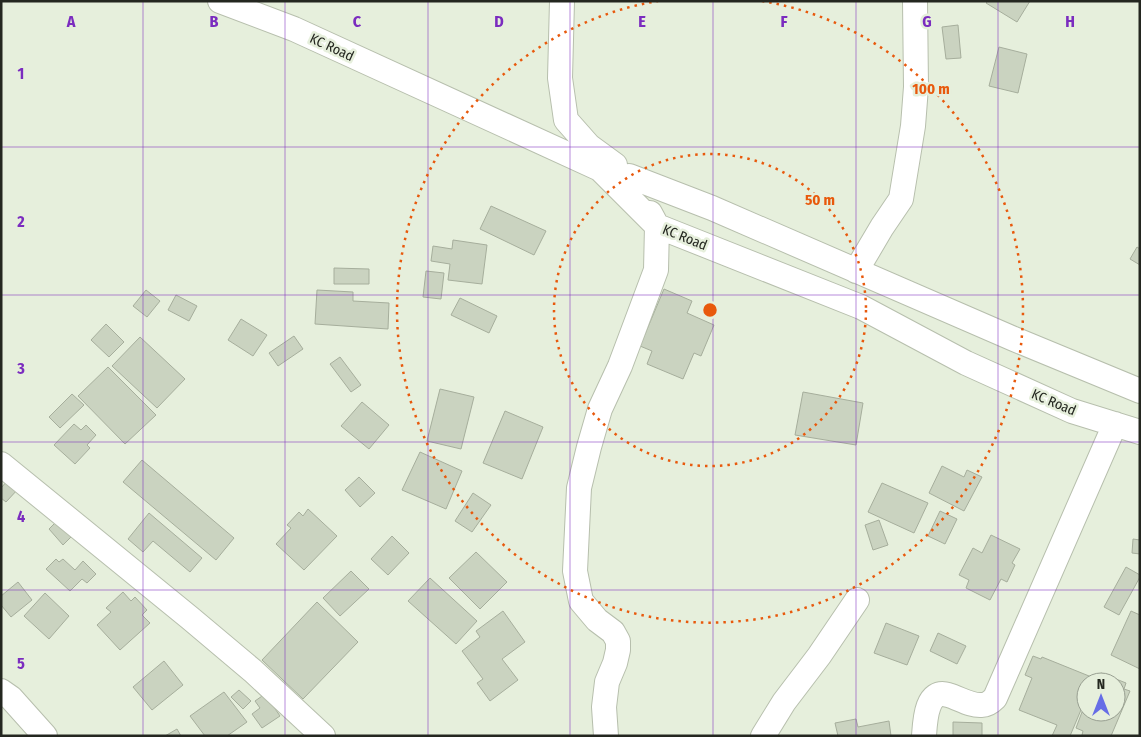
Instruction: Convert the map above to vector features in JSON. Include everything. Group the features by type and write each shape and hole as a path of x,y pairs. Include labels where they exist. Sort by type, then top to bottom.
{"street":[{"name":"KC Road","path":"220,1 294,29 600,169 657,226 862,307 966,363 1072,411 1140,432"},
{"path":"562,1 560,78 566,120 589,146 629,176 712,208 1140,391"},
{"path":"856,271 901,199 913,126 916,87 915,1"},
{"path":"606,736 604,707 607,682 615,663 618,641 613,632 598,620 581,601 575,571 580,488 589,447 600,409 620,366 656,270 657,226 629,176"},
{"path":"924,736 925,720 930,703 935,696 946,694 983,706 995,698 1115,424"},
{"path":"1,464 246,665 323,736"},
{"path":"762,736 857,600"},
{"path":"1,691 10,698 45,736"}],"building":[{"path":"988,1 1030,1 1017,22 986,3"},
{"path":"958,25 961,58 946,59 942,27"},
{"path":"999,47 1027,54 1018,93 989,86"},
{"path":"491,206 546,231 534,255 480,229"},
{"path":"453,240 487,245 482,284 448,280 450,264 431,261 433,246 452,249"},
{"path":"1137,247 1140,249 1140,265 1130,259"},
{"path":"334,268 369,269 369,284 334,284"},
{"path":"426,271 444,273 441,299 423,297"},
{"path":"664,289 692,301 687,313 714,325 701,356 694,353 683,379 647,364 652,351 640,346"},
{"path":"146,290 160,301 147,317 133,306"},
{"path":"317,290 353,292 353,301 389,303 388,329 315,324"},
{"path":"176,295 197,306 189,321 168,310"},
{"path":"460,298 497,316 489,333 451,315"},
{"path":"241,319 267,335 253,356 228,340"},
{"path":"106,324 124,342 109,357 91,340"},
{"path":"294,336 303,349 278,366 269,353"},
{"path":"140,337 185,379 157,408 112,366"},
{"path":"340,357 361,385 351,392 330,364"},
{"path":"108,367 156,415 125,444 78,396"},
{"path":"440,389 474,397 461,449 427,441"},
{"path":"803,392 863,403 856,445 795,435"},
{"path":"72,394 84,405 60,428 49,417"},
{"path":"362,402 389,425 369,449 341,426"},
{"path":"505,411 543,427 522,479 483,463"},
{"path":"74,424 81,430 86,425 96,435 87,445 90,448 75,464 54,445"},
{"path":"420,452 462,471 446,509 402,490"},
{"path":"142,460 234,538 216,560 123,482"},
{"path":"942,466 964,477 967,470 982,477 964,511 929,493"},
{"path":"359,477 375,493 360,507 345,490"},
{"path":"8,480 19,488 6,502 1,498 1,488"},
{"path":"882,483 928,503 914,533 868,512"},
{"path":"473,493 491,505 472,532 455,521"},
{"path":"308,509 337,536 304,570 276,544 291,528 287,525 299,512 303,516"},
{"path":"940,511 957,519 945,544 928,536"},
{"path":"149,513 202,558 190,572 153,541 143,552 128,539"},
{"path":"58,520 73,535 63,545 49,529"},
{"path":"879,520 888,545 873,550 865,525"},
{"path":"991,535 1020,549 1012,563 1015,565 1007,582 1001,579 990,600 966,588 969,580 959,575 973,548 982,553"},
{"path":"392,536 409,553 388,575 371,559"},
{"path":"1133,539 1140,540 1140,554 1132,553"},
{"path":"476,552 507,582 480,609 449,578"},
{"path":"56,559 59,562 63,559 75,570 83,561 96,574 87,583 82,579 70,591 46,569"},
{"path":"1126,567 1140,575 1140,577 1119,615 1104,607"},
{"path":"351,571 369,589 340,616 323,598"},
{"path":"430,578 477,621 456,644 408,601"},
{"path":"18,582 32,600 11,617 1,605 1,596"},
{"path":"123,592 131,601 135,597 147,610 142,615 150,623 120,650 97,625 111,612 106,608"},
{"path":"45,593 69,616 49,639 24,616"},
{"path":"317,602 358,642 303,699 262,660"},
{"path":"503,611 525,642 502,659 518,680 490,701 477,683 483,679 462,651 480,637 476,631"},
{"path":"1131,611 1140,615 1140,669 1111,655"},
{"path":"886,623 919,636 907,665 874,653"},
{"path":"938,633 966,646 957,664 930,651"},
{"path":"1033,656 1041,659 1042,657 1079,672 1076,672 1076,722 1070,736 1052,736 1057,725 1019,710 1032,678 1025,675"},
{"path":"164,661 183,685 152,710 133,687"},
{"path":"239,690 251,701 243,709 231,697"},
{"path":"1126,690 1130,691 1126,700"},
{"path":"224,692 247,722 227,736 205,736 190,716"},
{"path":"265,694 280,716 262,728 252,714 260,708 255,701"},
{"path":"856,719 858,727 889,721 891,736 838,736 835,723"},
{"path":"953,722 982,723 982,736 953,736"},
{"path":"1078,722 1117,722 1111,736 1084,736 1082,735 1083,731 1076,728"},
{"path":"177,729 181,736 165,736"}]}
